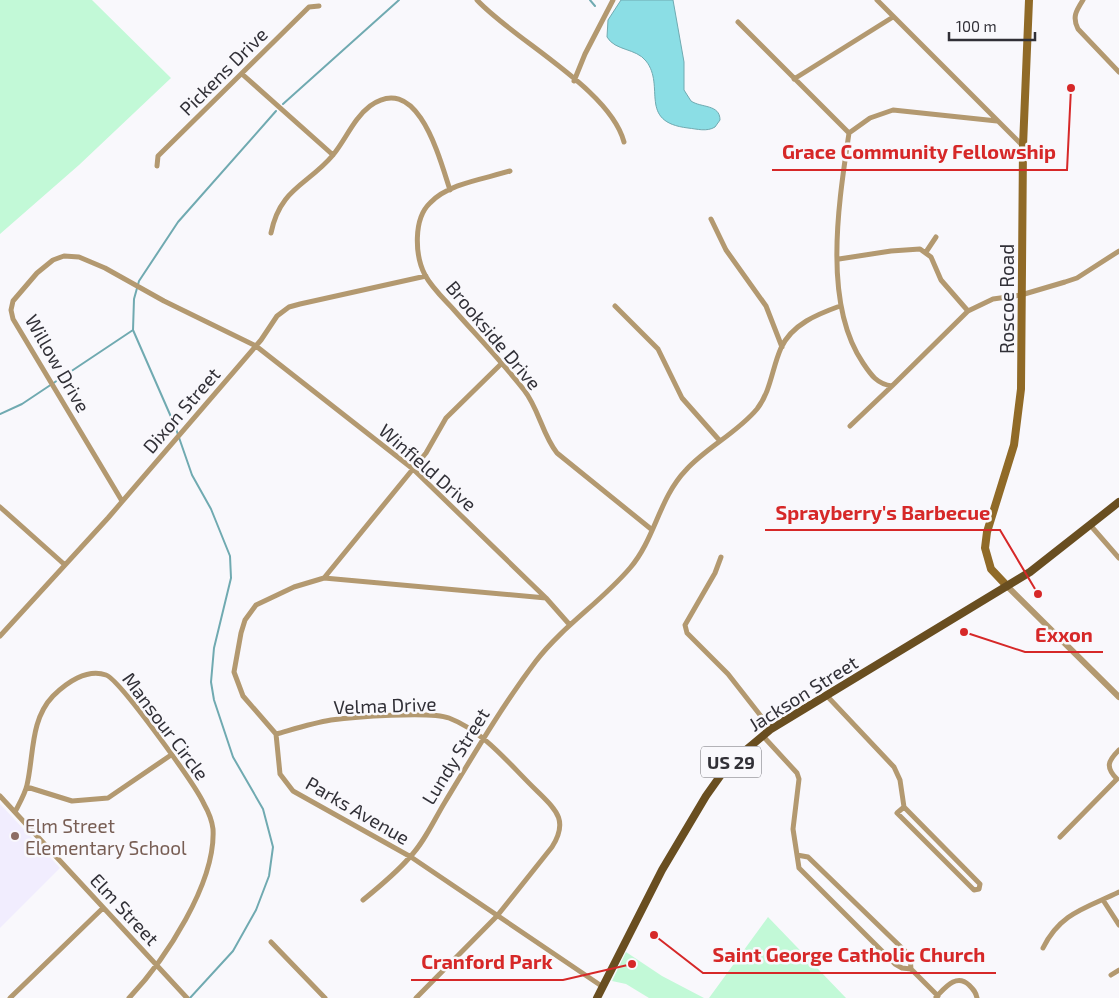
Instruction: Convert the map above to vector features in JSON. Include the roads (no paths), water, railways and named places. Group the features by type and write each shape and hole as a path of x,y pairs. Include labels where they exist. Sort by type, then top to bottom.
{"main road":[{"name":"Roscoe Road","path":"1007,586 996,577 988,565 985,542 1018,425 1023,359 1023,146 1028,0"},
{"name":"Jackson Street","path":"597,998 662,870 706,796 728,765 771,728 827,696 1044,562 1119,502"}],"street":[{"path":"477,0 489,13 523,37 599,102 620,128 624,142"},
{"path":"574,81 585,54 614,0"},
{"path":"877,0 1023,146"},
{"path":"1083,0 1075,13 1074,21 1078,29 1119,72"},
{"name":"Pickens Drive","path":"157,166 158,156 309,7 318,6"},
{"path":"794,79 893,17"},
{"path":"738,22 849,132"},
{"path":"242,74 333,155"},
{"path":"271,233 274,216 288,194 333,155 363,113 372,105 386,100 400,100 415,109 425,122 450,190"},
{"path":"892,386 882,384 875,379 856,353 840,306 838,238 849,132 875,115 893,110 997,121"},
{"name":"Brookside Drive","path":"510,172 450,190 429,203 422,218 417,247 426,276 525,391 547,439 557,453 651,529"},
{"path":"712,219 726,250 766,306 782,347 801,324 840,306"},
{"path":"926,252 936,237"},
{"path":"839,259 914,248 926,252 934,262 941,280 968,311"},
{"path":"850,426 968,311 992,299 1022,295 1077,278 1119,251"},
{"name":"Willow Drive","path":"122,501 13,319 11,310 13,301 21,290 53,260 64,256 79,257 105,268 164,301 256,346"},
{"name":"Dixon Street","path":"0,636 122,501 256,346 278,316 289,308 426,276"},
{"path":"615,306 658,349 682,398 720,441"},
{"name":"Winfield Drive","path":"256,346 413,469 546,598 569,624"},
{"name":"Lundy Street","path":"363,900 411,857 514,690 540,656 569,624 591,608 631,567 646,542 667,496 684,471 744,422 758,407 768,388 782,347"},
{"path":"324,578 426,453 446,418 501,364"},
{"path":"0,508 65,565"},
{"path":"1091,526 1119,558"},
{"path":"721,557 715,573 685,625 687,632 728,674 771,728"},
{"path":"276,734 243,696 234,672 239,640 245,620 256,606 294,587 324,578 546,598"},
{"path":"1007,586 1119,697"},
{"name":"Mansour Circle","path":"14,812 27,787 35,730 41,714 52,698 81,675 100,674 108,676 123,691 190,779 204,804 213,826 212,846 201,887 190,912 156,965 130,998"},
{"path":"827,696 894,767 900,780 904,807 980,884 979,889 974,890 898,813 904,807"},
{"name":"Velma Drive","path":"276,734 332,720 422,715 448,718 484,738 549,803 560,818 559,834 552,847 497,916"},
{"name":"Parks Avenue","path":"276,734 280,774 293,791 411,857 603,987"},
{"path":"762,736 797,773 799,779 793,829 797,863 802,871 896,964 902,968 911,969"},
{"path":"1060,837 1117,779 1108,766 1110,759 1119,750"},
{"path":"27,787 72,801 108,798 171,755"},
{"name":"Elm Street","path":"0,796 187,998"},
{"path":"797,855 808,857 904,950 910,957 911,969 936,997 952,982 959,980 968,984 977,998"},
{"path":"1043,948 1050,934 1068,915 1119,892"},
{"path":"1103,900 1119,925"},
{"path":"10,998 103,908"},
{"path":"416,998 497,916"},
{"path":"271,942 325,998"},
{"path":"1111,975 1119,970"}],"water":[{"path":"621,0 673,0 684,62 684,90 691,101 717,111 720,120 715,127 705,130 688,128 672,124 663,119 655,102 654,81 646,61 637,54 615,45 607,37 608,20"}],"waterway":[{"path":"283,104 399,0"},
{"path":"590,0 595,6"},
{"path":"190,998 233,951 256,910 269,876 273,847 263,809 233,757 214,700 211,682 214,648 231,578 230,556 211,509 192,475 175,426 133,330 134,299 139,281 178,222 276,111"},
{"path":"0,414 22,404 133,330"}],"place":[{"name":"Grace Community Fellowship","path":"1071,88"},
{"name":"Sprayberry's Barbecue","path":"1038,594"},
{"name":"Exxon","path":"964,632"},
{"name":"Elm Street Elementary School","path":"15,836"},
{"name":"Saint George Catholic Church","path":"654,935"},
{"name":"Cranford Park","path":"632,964"}]}
